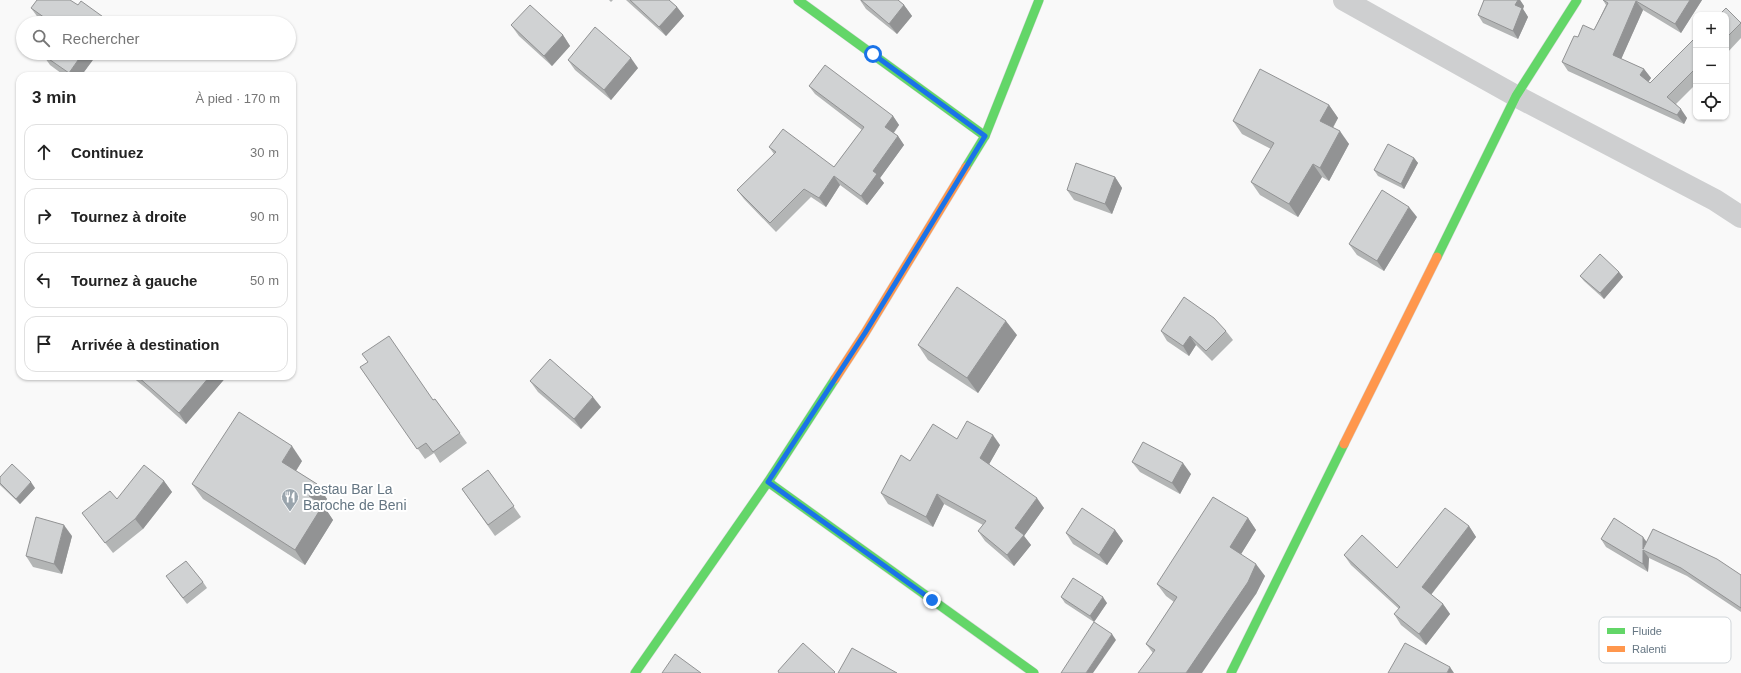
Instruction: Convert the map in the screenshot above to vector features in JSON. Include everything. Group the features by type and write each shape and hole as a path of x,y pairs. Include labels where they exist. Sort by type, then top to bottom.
{"street":[{"path":"798,0 985,136"},
{"path":"635,673 768,482 865,333 985,136 1039,0"},
{"path":"1344,0 1516,96 1715,200 1741,217"},
{"path":"1231,673 1516,96 1577,0"},
{"path":"768,482 1034,673"}],"building":[{"path":"37,0 70,0 78,5 81,1 102,16 42,16 31,8"},
{"path":"630,0 669,0 677,7 659,27"},
{"path":"861,0 898,0 904,5 889,24"},
{"path":"1484,0 1518,0 1515,5 1522,8 1513,31 1478,15"},
{"path":"1603,0 1690,0 1675,24 1636,1 1613,55 1644,69 1640,75 1650,83 1693,40 1693,71 1667,97 1681,109 1677,115 1562,62 1574,36 1578,37 1583,25 1594,30 1608,3"},
{"path":"530,5 563,35 544,56 511,25"},
{"path":"1726,8 1741,23 1729,35 1729,12 1722,12"},
{"path":"595,27 631,58 604,90 568,60"},
{"path":"50,60 78,60 70,72"},
{"path":"825,65 893,116 885,127 898,136 873,171 877,174 861,196 834,176 819,198 804,189 770,223 737,190 776,152 769,147 783,129 834,167 864,127 809,86"},
{"path":"1260,69 1329,105 1320,121 1340,131 1320,168 1313,164 1289,204 1251,182 1274,143 1233,121"},
{"path":"1388,144 1414,158 1401,184 1374,170"},
{"path":"1076,163 1115,177 1105,204 1067,190"},
{"path":"1382,190 1409,207 1377,261 1349,244"},
{"path":"1600,254 1619,272 1600,293 1580,276"},
{"path":"957,287 1006,321 967,378 918,345"},
{"path":"1184,297 1214,318 1226,331 1206,351 1190,336 1183,346 1161,331"},
{"path":"389,336 433,400 435,399 460,433 433,452 426,443 417,449 360,367 368,362 362,354"},
{"path":"550,359 593,397 574,419 530,381"},
{"path":"142,380 207,380 179,413"},
{"path":"239,412 292,446 282,462 317,484 309,496 323,505 295,550 192,484"},
{"path":"967,421 993,435 980,458 1037,498 1015,528 1024,535 1007,555 978,531 986,521 937,494 926,517 881,493 901,455 910,461 933,424 957,439"},
{"path":"1143,442 1183,463 1172,483 1132,462"},
{"path":"12,464 31,482 16,499 0,483 0,477"},
{"path":"144,465 164,481 135,519 105,543 82,513 110,491 117,499"},
{"path":"488,470 514,506 488,525 462,489"},
{"path":"1213,497 1248,518 1230,547 1256,564 1248,582 1186,673 1138,673 1155,650 1146,644 1177,597 1157,584"},
{"path":"1082,508 1115,530 1099,555 1066,533"},
{"path":"1445,508 1469,526 1422,587 1443,604 1419,634 1394,614 1400,607 1344,555 1362,535 1397,568"},
{"path":"36,517 64,525 54,564 26,556"},
{"path":"1614,518 1643,537 1643,549 1653,529 1717,559 1741,575 1741,608 1681,568 1643,550 1643,564 1601,539"},
{"path":"186,561 203,582 183,598 166,576"},
{"path":"1073,578 1103,597 1090,616 1061,597"},
{"path":"1094,622 1112,634 1086,673 1061,673"},
{"path":"803,643 835,672 779,673 778,671"},
{"path":"1405,643 1450,667 1447,673 1388,673"},
{"path":"852,648 897,673 838,673"},
{"path":"675,654 701,673 662,673"}],"traffic: fast":[{"path":"798,0 985,136"},
{"path":"966,167 985,136 1039,0"},
{"path":"1437,257 1516,96 1577,0"},
{"path":"635,673 768,482 835,379"},
{"path":"1231,673 1344,444"},
{"path":"768,482 1034,673"}],"traffic: slow":[{"path":"835,379 865,333 966,167"},
{"path":"1344,444 1437,257"}],"place":[{"name":"Restau Bar La Baroche de Beni","path":"290,512"}],"route":[{"path":"873,54 985,136 865,333 768,482 932,600"}]}
